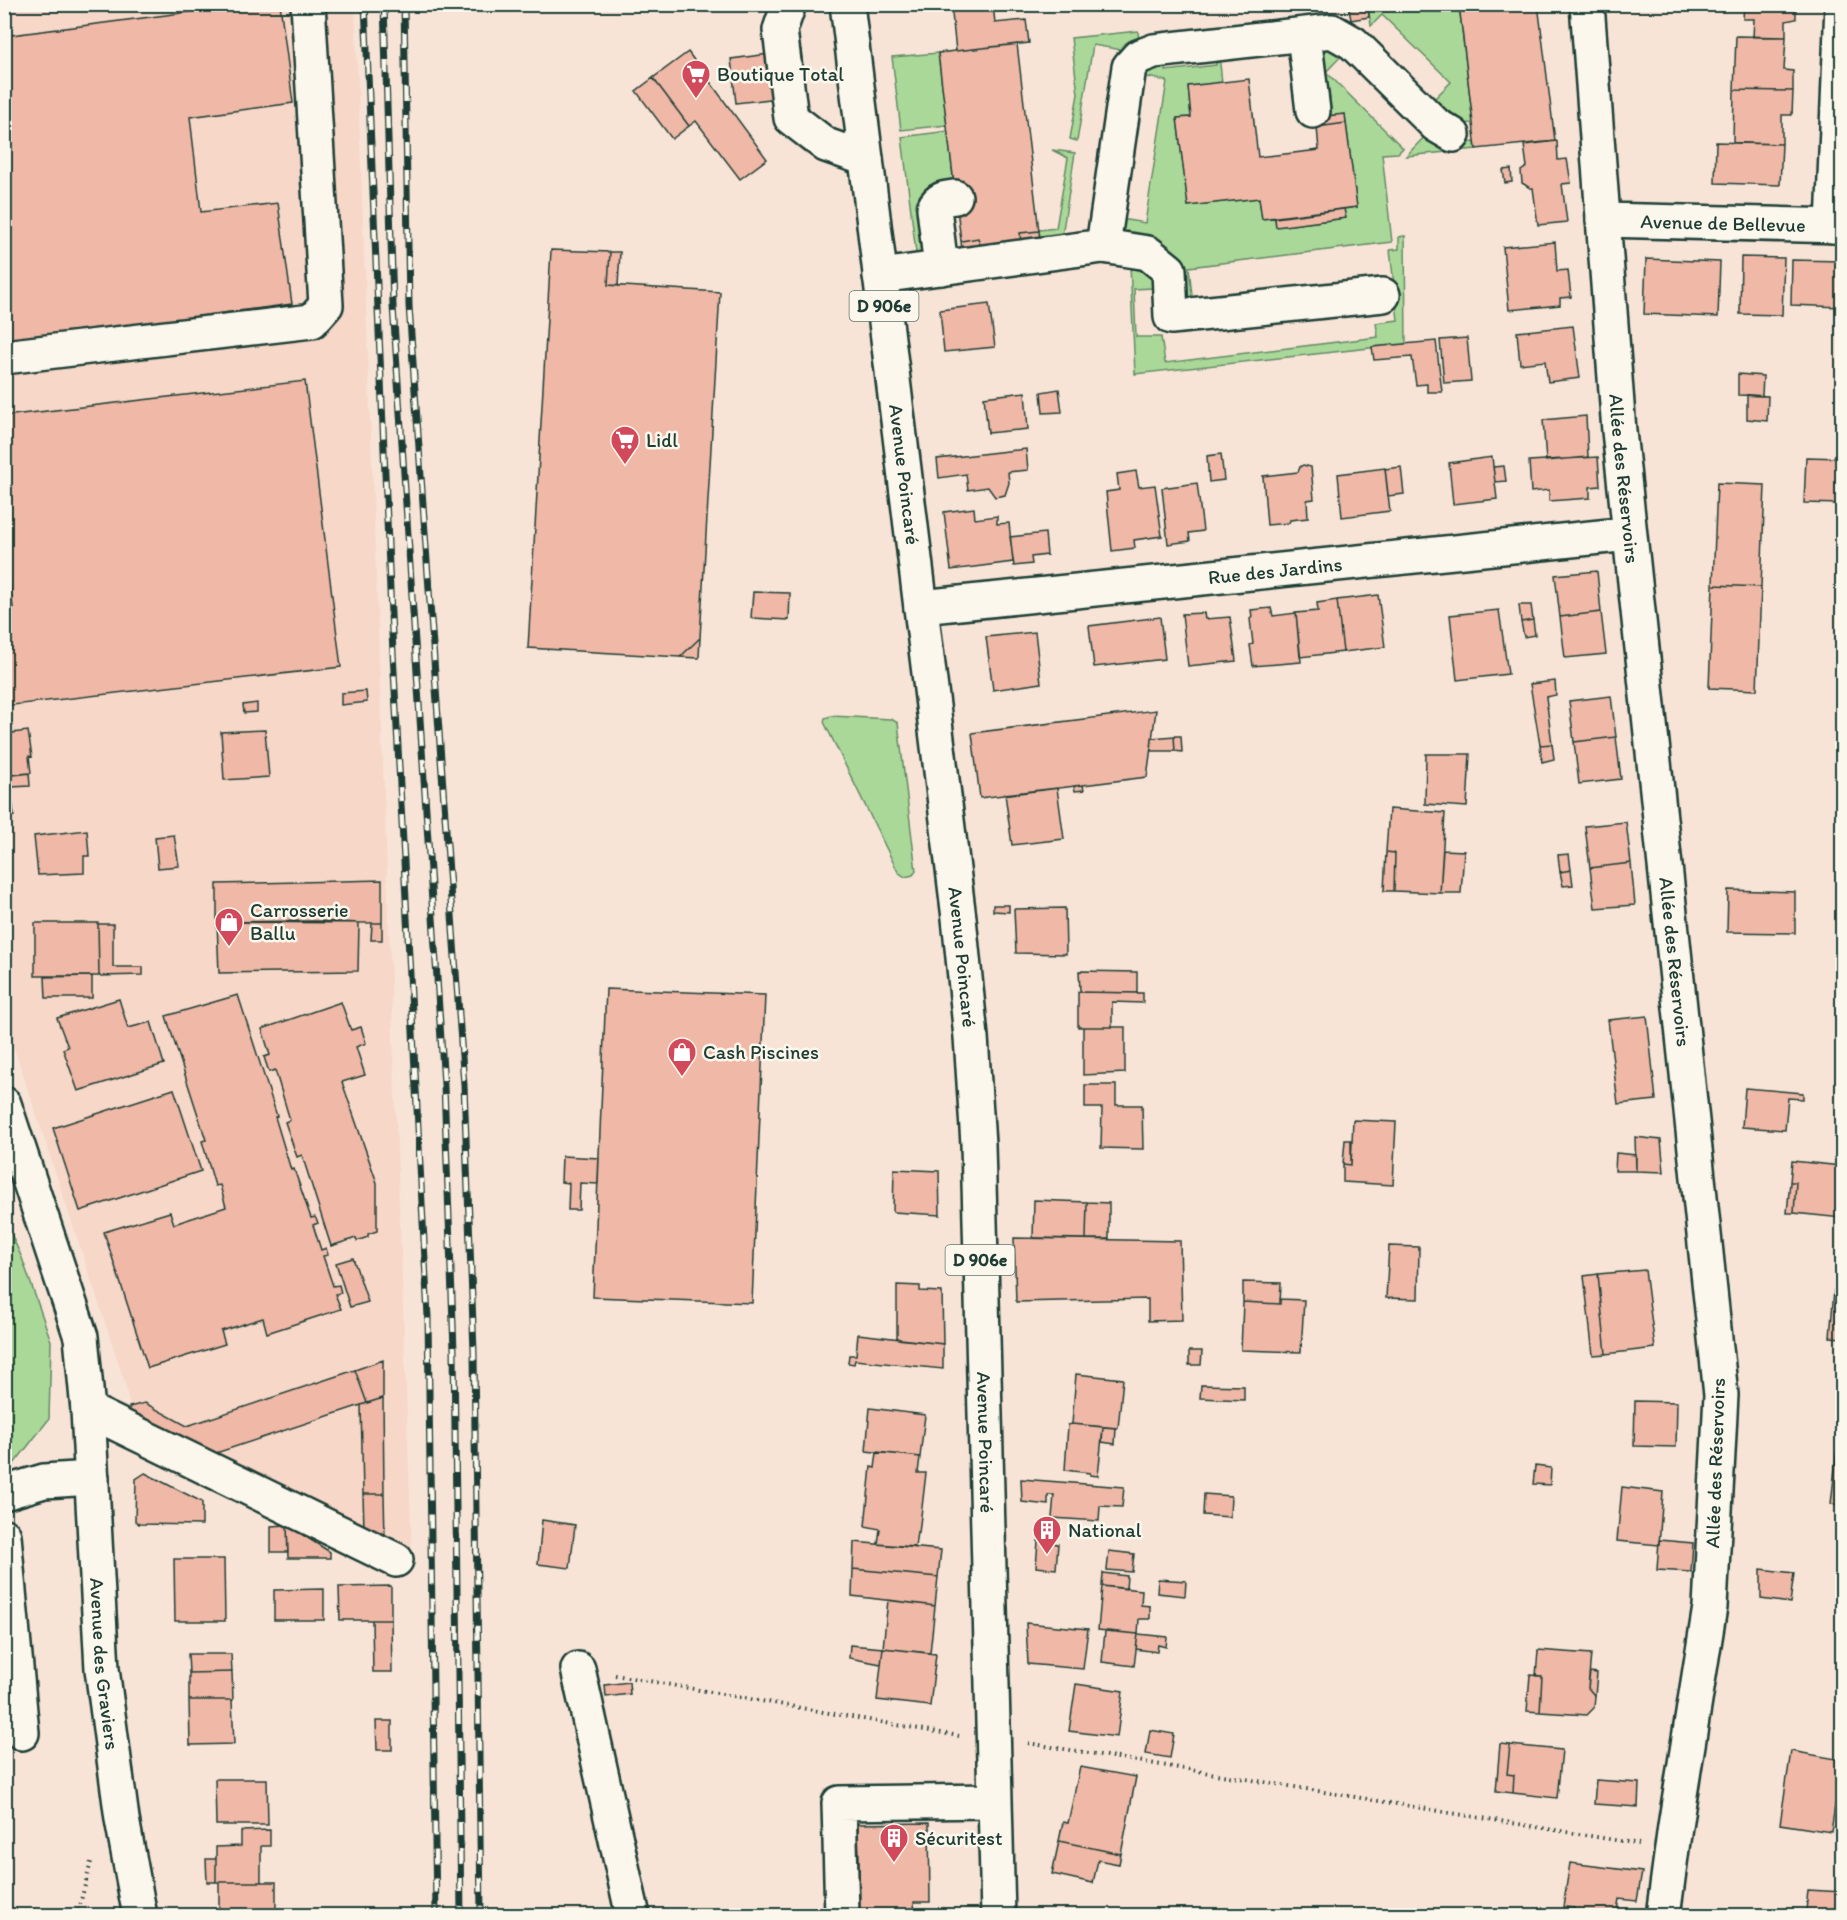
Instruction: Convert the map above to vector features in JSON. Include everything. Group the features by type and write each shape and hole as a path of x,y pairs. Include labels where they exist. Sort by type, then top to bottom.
{"street":[{"path":"4,357 312,321 326,305 308,4"},
{"path":"789,4 780,30 791,118 826,146 866,159"},
{"name":"Avenue Poincaré","path":"846,4 959,918 971,1037 978,1144 998,1916"},
{"name":"Allée des Réservoirs","path":"1587,4 1619,431 1721,1395 1710,1607 1672,1850 1664,1916"},
{"path":"1838,226 1842,4"},
{"path":"1103,246 1130,67 1138,57 1154,51 1332,31 1353,43 1436,125 1453,135"},
{"path":"1304,35 1313,111"},
{"path":"941,268 934,208 941,199 955,197"},
{"name":"Avenue de Bellevue","path":"1603,219 1838,226"},
{"path":"880,276 1103,246 1148,253 1169,270 1171,316 1383,295"},
{"name":"Rue des Jardins","path":"921,607 1629,534"},
{"name":"Avenue des Graviers","path":"4,1104 81,1337 88,1410 102,1669 122,1820 140,1916"},
{"path":"88,1410 396,1560"},
{"path":"4,1493 44,1481 92,1478"},
{"path":"4,1536 22,1733"},
{"path":"578,1669 633,1916"},
{"path":"842,1916 839,1803 994,1801"}],"path":[{"path":"578,1669 960,1736 993,1746 1024,1743 1672,1850"}],"shaded area":[{"path":"4,5 355,5 412,1553 133,1422 125,1383 5,1020"}],"green space":[{"path":"1368,5 1459,5 1473,123 1459,124 1432,101 1451,82 1382,15 1371,26"},
{"path":"1138,31 1139,44 1128,51 1093,45 1077,141 1070,139 1078,94 1071,38"},
{"path":"1322,44 1343,54 1326,72 1403,148 1398,153 1382,154 1392,242 1189,267 1192,295 1187,300 1121,229 1120,219 1145,223 1167,81 1142,76 1145,70 1164,62 1166,71 1216,65 1216,56 1219,54 1222,83 1188,87 1191,117 1177,118 1188,206 1259,198 1262,219 1275,218 1276,227 1345,218 1344,209 1357,207 1345,114 1327,116 1318,50"},
{"path":"938,53 947,125 901,130 892,57"},
{"path":"948,131 954,187 926,255 917,261 902,137"},
{"path":"1425,136 1455,144 1475,142 1476,149 1406,156"},
{"path":"1052,150 1075,153 1062,236 1040,238 1039,230 1056,228 1068,158"},
{"path":"1405,236 1406,344 1135,374 1130,265 1146,263 1157,285 1153,288 1134,289 1136,337 1161,337 1165,363 1378,337 1376,323 1398,320 1390,250 1399,249 1399,237"},
{"path":"831,716 891,719 898,723 916,871 913,875 905,877 898,872 824,722 825,718"},
{"path":"5,1221 22,1258 51,1341 49,1419 10,1469 5,1469"}],"building":[{"path":"251,4 280,4 293,103 190,117 201,212 278,203 292,304 4,342 4,36"},
{"path":"951,4 993,4 995,23 1026,20 1029,43 956,51"},
{"path":"1459,4 1538,4 1555,141 1476,149"},
{"path":"1744,4 1796,4 1796,19 1786,21 1786,37 1753,37 1754,19 1743,19"},
{"path":"1368,6 1369,17 1351,20 1349,9"},
{"path":"1736,36 1786,37 1784,70 1793,71 1793,91 1734,90"},
{"path":"1017,44 1039,231 1020,233 1021,243 981,248 978,238 961,241 938,53"},
{"path":"801,50 806,95 736,103 731,59"},
{"name":"Boutique Total","path":"688,52 767,159 740,179 696,121 689,126 653,78"},
{"path":"653,78 689,126 672,139 636,91"},
{"path":"1249,79 1258,157 1319,150 1317,127 1346,123 1357,207 1262,219 1259,198 1188,206 1177,118 1191,117 1188,86"},
{"path":"1734,90 1793,91 1792,115 1782,115 1782,144 1733,143"},
{"path":"1345,114 1346,123 1317,127 1316,117"},
{"path":"1557,141 1558,160 1567,159 1571,183 1562,184 1567,222 1538,225 1533,188 1522,183 1521,171 1527,167 1524,145"},
{"path":"1716,142 1782,144 1780,185 1715,183"},
{"path":"1511,169 1512,182 1505,183 1503,170"},
{"path":"1344,209 1346,218 1276,227 1275,218"},
{"path":"1039,231 1040,241 1021,243 1020,233"},
{"path":"978,238 981,248 962,250 961,241"},
{"path":"1555,242 1557,271 1568,270 1571,297 1560,298 1560,305 1509,310 1503,247"},
{"name":"Lidl","path":"551,250 610,252 608,285 720,292 700,638 680,657 528,648"},
{"path":"610,252 620,252 618,286 608,285"},
{"path":"1741,257 1784,258 1782,315 1740,314"},
{"path":"1646,259 1720,262 1718,317 1644,314"},
{"path":"1792,260 1842,261 1842,307 1791,305"},
{"path":"989,304 995,347 944,352 940,310"},
{"path":"1573,326 1580,378 1548,382 1545,361 1520,364 1517,332"},
{"path":"1467,338 1471,381 1444,383 1440,340"},
{"path":"1436,341 1442,392 1427,392 1427,384 1416,385 1412,357 1374,360 1372,347"},
{"path":"1738,374 1763,376 1762,396 1738,395"},
{"path":"305,381 341,667 4,706 4,609 13,608 4,539 4,416"},
{"path":"1059,389 1062,412 1043,413 1041,392"},
{"path":"1025,392 1028,429 988,433 984,397"},
{"path":"1747,395 1768,396 1767,421 1747,419"},
{"path":"1586,416 1588,457 1546,461 1543,420"},
{"path":"1026,449 1028,470 1008,472 1009,483 1005,495 995,497 988,487 968,490 966,474 939,478 937,459"},
{"path":"1221,454 1224,480 1209,482 1207,456"},
{"path":"1492,457 1497,499 1453,504 1449,463"},
{"path":"1598,457 1600,486 1590,487 1590,498 1549,501 1549,490 1531,492 1529,461"},
{"path":"1806,457 1842,458 1842,504 1804,503"},
{"path":"1303,465 1311,467 1314,499 1307,500 1308,518 1267,525 1263,476 1298,472"},
{"path":"1504,466 1506,481 1495,482 1493,467"},
{"path":"1401,467 1404,494 1388,496 1385,469"},
{"path":"1385,468 1390,511 1342,517 1338,474"},
{"path":"1136,471 1139,487 1155,485 1162,536 1134,540 1135,548 1112,551 1106,492 1119,490 1117,474"},
{"path":"1197,483 1203,531 1189,533 1190,541 1168,544 1162,488"},
{"path":"1717,483 1765,485 1761,587 1713,585"},
{"path":"974,508 975,519 997,516 997,524 1009,523 1013,562 951,570 944,512"},
{"path":"1045,533 1047,555 1031,557 1032,564 1014,566 1010,537"},
{"path":"1597,571 1601,612 1560,617 1555,575"},
{"path":"1713,585 1761,587 1757,690 1709,688"},
{"path":"753,592 790,593 789,620 751,618"},
{"path":"1378,595 1385,647 1343,652 1337,600"},
{"path":"1337,600 1343,652 1300,657 1296,613 1318,611 1317,603"},
{"path":"1519,605 1531,605 1533,620 1521,622"},
{"path":"1271,608 1273,616 1296,613 1301,662 1253,666 1250,645 1253,644 1251,610"},
{"path":"1499,610 1508,674 1457,680 1450,615"},
{"path":"1601,612 1606,654 1565,658 1560,617"},
{"path":"1204,613 1205,619 1230,617 1236,661 1188,666 1182,614"},
{"path":"1160,617 1165,659 1094,667 1089,626"},
{"path":"1533,620 1535,635 1524,637 1521,622"},
{"path":"1035,632 1041,683 993,690 986,637"},
{"path":"700,638 699,658 680,657"},
{"path":"1555,681 1556,695 1546,697 1552,744 1540,745 1530,684"},
{"path":"366,691 367,702 341,705 341,693"},
{"path":"1611,696 1616,737 1574,742 1569,701"},
{"path":"257,703 257,712 244,713 243,705"},
{"path":"1156,710 1147,777 980,798 972,733"},
{"path":"265,730 269,777 224,780 221,732"},
{"path":"28,731 32,757 29,756 31,773 4,776 4,734"},
{"path":"1174,736 1181,736 1182,752 1175,751"},
{"path":"1174,736 1175,751 1151,751 1152,738"},
{"path":"1616,737 1621,779 1579,784 1574,742"},
{"path":"1552,744 1554,759 1542,762 1540,745"},
{"path":"1426,754 1470,754 1467,807 1425,804"},
{"path":"29,773 30,786 11,787 9,775"},
{"path":"9,775 14,816 4,817 4,776"},
{"path":"1083,785 1084,790 1075,791 1074,786"},
{"path":"1057,788 1064,839 1012,845 1005,794"},
{"path":"1389,809 1445,813 1440,893 1394,891 1395,853 1386,852"},
{"path":"1626,822 1631,863 1590,868 1585,826"},
{"path":"87,830 89,856 84,856 84,873 38,875 34,836"},
{"path":"174,835 179,866 158,868 155,837"},
{"path":"1443,850 1464,851 1461,893 1440,893"},
{"path":"1386,852 1395,853 1394,891 1384,891"},
{"path":"1569,854 1571,870 1560,872 1558,855"},
{"path":"1631,863 1635,905 1595,908 1590,868"},
{"path":"1571,870 1573,885 1563,886 1560,872"},
{"path":"382,880 382,923 217,922 217,884"},
{"path":"1728,890 1795,892 1795,933 1727,932"},
{"path":"993,905 1009,905 1009,912 993,911"},
{"path":"1065,908 1066,954 1016,953 1014,909"},
{"path":"217,922 359,923 358,971 219,973"},
{"path":"35,923 98,923 99,976 35,976"},
{"path":"372,923 382,923 382,940 371,940"},
{"path":"98,924 113,924 113,967 143,967 143,975 99,976"},
{"path":"1079,971 1137,972 1137,993 1080,992"},
{"path":"92,976 92,998 46,998 45,977"},
{"name":"Cash Piscines","path":"606,989 765,995 752,1303 593,1297"},
{"path":"1078,992 1143,993 1143,1003 1112,1002 1112,1027 1078,1027"},
{"path":"238,995 277,1116 275,1117 291,1170 294,1169 311,1218 315,1217 318,1223 313,1225 321,1250 326,1248 328,1255 323,1256 333,1286 339,1285 341,1293 335,1294 341,1309 267,1333 263,1318 221,1331 225,1344 148,1368 104,1232 170,1212 174,1224 226,1207 220,1185 215,1186 202,1141 206,1140 166,1016"},
{"path":"119,999 128,1028 151,1022 164,1064 78,1091 63,1049 68,1047 57,1018"},
{"path":"341,1002 351,1030 361,1027 366,1043 356,1047 365,1075 342,1082 377,1183 377,1231 357,1241 356,1238 331,1246 302,1155 297,1157 285,1122 290,1120 275,1070 269,1072 264,1057 270,1055 262,1029"},
{"path":"1647,1016 1656,1100 1618,1104 1608,1020"},
{"path":"1083,1027 1125,1027 1125,1073 1083,1075"},
{"path":"1085,1085 1116,1085 1116,1105 1142,1105 1143,1149 1101,1148 1102,1108 1085,1108"},
{"path":"1745,1088 1803,1093 1803,1099 1788,1098 1785,1130 1742,1127"},
{"path":"174,1089 201,1171 80,1211 53,1128"},
{"path":"1353,1120 1396,1122 1393,1185 1343,1182 1343,1164 1351,1165"},
{"path":"1635,1137 1661,1140 1664,1172 1636,1171"},
{"path":"1345,1140 1351,1140 1351,1165 1343,1164"},
{"path":"1616,1153 1636,1155 1636,1171 1615,1171"},
{"path":"562,1156 599,1158 598,1184 580,1183 579,1210 568,1210 569,1183 561,1182"},
{"path":"1792,1161 1842,1166 1842,1218 1794,1213 1796,1182 1790,1182"},
{"path":"894,1169 939,1171 940,1215 893,1212"},
{"path":"1790,1182 1796,1182 1794,1213 1787,1213"},
{"path":"1034,1200 1087,1202 1086,1239 1033,1238"},
{"path":"1087,1202 1109,1203 1109,1239 1086,1239"},
{"path":"1014,1238 1180,1241 1182,1320 1148,1321 1148,1299 1016,1302"},
{"path":"1389,1246 1419,1247 1418,1299 1386,1298"},
{"path":"353,1258 368,1302 350,1307 336,1263"},
{"path":"1645,1270 1655,1348 1606,1354 1598,1274"},
{"path":"1598,1274 1606,1354 1593,1355 1584,1276"},
{"path":"1243,1282 1281,1283 1280,1304 1243,1302"},
{"path":"897,1285 920,1286 920,1291 942,1292 943,1344 897,1339"},
{"path":"1834,1290 1842,1291 1842,1338 1830,1337"},
{"path":"1280,1299 1304,1300 1301,1352 1241,1350 1243,1302 1280,1304"},
{"path":"858,1334 943,1344 943,1369 855,1360 854,1364 848,1363 849,1355 856,1355"},
{"path":"1189,1351 1202,1351 1201,1365 1189,1365"},
{"path":"383,1360 383,1398 367,1403 355,1370"},
{"path":"355,1370 367,1403 207,1456 133,1422 129,1407 145,1403 187,1426"},
{"path":"1076,1374 1123,1379 1118,1428 1072,1424"},
{"path":"1201,1385 1244,1386 1244,1400 1200,1398"},
{"path":"383,1398 384,1494 363,1494 361,1405"},
{"path":"1635,1401 1677,1402 1676,1447 1634,1446"},
{"path":"870,1408 925,1415 920,1457 866,1451"},
{"path":"1068,1425 1103,1427 1098,1476 1065,1470"},
{"path":"1103,1427 1116,1428 1115,1444 1102,1442"},
{"path":"1837,1450 1842,1451 1842,1505 1831,1504"},
{"path":"877,1452 920,1457 918,1473 926,1473 919,1533 917,1532 915,1547 878,1544 880,1529 865,1526 871,1467 875,1468"},
{"path":"1535,1466 1551,1468 1550,1485 1533,1484"},
{"path":"145,1473 202,1502 202,1525 139,1524 135,1521 136,1479"},
{"path":"1021,1479 1124,1487 1122,1507 1100,1506 1099,1521 1052,1518 1054,1495 1048,1495 1048,1505 1022,1502"},
{"path":"1622,1487 1663,1492 1659,1545 1617,1541"},
{"path":"363,1494 384,1494 385,1540 364,1530"},
{"path":"1204,1494 1231,1496 1230,1517 1203,1515"},
{"path":"542,1520 575,1525 570,1568 538,1564"},
{"path":"287,1525 288,1552 271,1552 271,1526"},
{"path":"287,1525 330,1552 330,1558 288,1558"},
{"path":"1659,1540 1693,1543 1691,1572 1657,1570"},
{"name":"National","path":"1038,1541 1058,1544 1056,1569 1036,1567"},
{"path":"854,1542 941,1550 938,1577 853,1569"},
{"path":"1109,1551 1134,1554 1132,1572 1107,1570"},
{"path":"174,1559 224,1559 225,1621 175,1621"},
{"path":"853,1569 938,1577 935,1606 852,1596"},
{"path":"1761,1569 1794,1573 1790,1603 1761,1599"},
{"path":"1103,1573 1127,1576 1126,1589 1102,1586"},
{"path":"1158,1579 1186,1581 1185,1596 1157,1593"},
{"path":"391,1586 391,1620 340,1620 339,1587"},
{"path":"1102,1586 1142,1590 1141,1605 1150,1606 1150,1619 1139,1619 1138,1634 1098,1630"},
{"path":"324,1589 324,1620 274,1620 274,1590"},
{"path":"888,1600 935,1606 930,1653 883,1648"},
{"path":"372,1620 391,1620 392,1672 373,1672"},
{"path":"1026,1623 1088,1629 1083,1669 1028,1664"},
{"path":"1105,1631 1138,1634 1134,1666 1102,1662"},
{"path":"1138,1634 1167,1637 1166,1647 1158,1645 1157,1652 1136,1649"},
{"path":"850,1645 883,1648 881,1664 849,1658"},
{"path":"883,1648 936,1654 930,1706 877,1700"},
{"path":"1538,1650 1591,1654 1588,1688 1595,1696 1594,1708 1587,1715 1540,1712 1542,1676 1536,1676"},
{"path":"188,1654 231,1654 232,1672 189,1673"},
{"path":"232,1672 233,1700 189,1700 189,1673"},
{"path":"1590,1672 1597,1673 1595,1696 1588,1688"},
{"path":"1530,1675 1542,1676 1540,1712 1527,1711"},
{"path":"629,1682 630,1694 606,1697 605,1685"},
{"path":"1076,1684 1123,1691 1117,1737 1069,1731"},
{"path":"189,1700 232,1700 234,1744 190,1745"},
{"path":"376,1721 392,1721 392,1750 377,1750"},
{"path":"1150,1730 1174,1734 1170,1758 1146,1754"},
{"path":"1500,1744 1510,1745 1507,1774 1514,1775 1513,1793 1496,1791"},
{"path":"1510,1745 1562,1750 1557,1798 1513,1793 1514,1775 1507,1774"},
{"path":"1791,1751 1842,1760 1831,1832 1780,1824"},
{"path":"1080,1767 1136,1777 1121,1854 1059,1841 1063,1822 1068,1823"},
{"path":"215,1779 267,1779 268,1825 216,1825"},
{"path":"1596,1780 1639,1783 1638,1807 1594,1804"},
{"name":"Sécuritest","path":"929,1823 930,1902 914,1902 915,1916 860,1916 858,1824"},
{"path":"270,1830 270,1846 261,1846 261,1882 216,1882 216,1847 241,1846 241,1831"},
{"path":"1059,1841 1121,1854 1119,1864 1098,1860 1093,1883 1052,1874"},
{"path":"206,1859 216,1859 216,1882 207,1882"},
{"path":"1570,1863 1642,1872 1637,1901 1619,1899 1616,1916 1573,1916 1574,1908 1563,1907"},
{"path":"219,1882 276,1882 276,1916 219,1916"},
{"path":"1808,1890 1842,1892 1842,1916 1814,1916 1814,1912 1806,1911"},
{"path":"1806,1911 1814,1912 1814,1916 1806,1916"}],"railway":[{"path":"365,4 391,614 428,1317 436,1916"},
{"path":"384,4 393,306 444,1085 454,1350 461,1916"},
{"path":"404,4 409,306 464,1085 474,1352 481,1916"}],"place":[{"name":"Boutique Total","path":"696,100"},
{"name":"Lidl","path":"625,466"},
{"name":"Carrosserie Ballu","path":"229,948"},
{"name":"Cash Piscines","path":"682,1078"},
{"name":"National","path":"1047,1556"},
{"name":"Sécuritest","path":"894,1864"}]}
